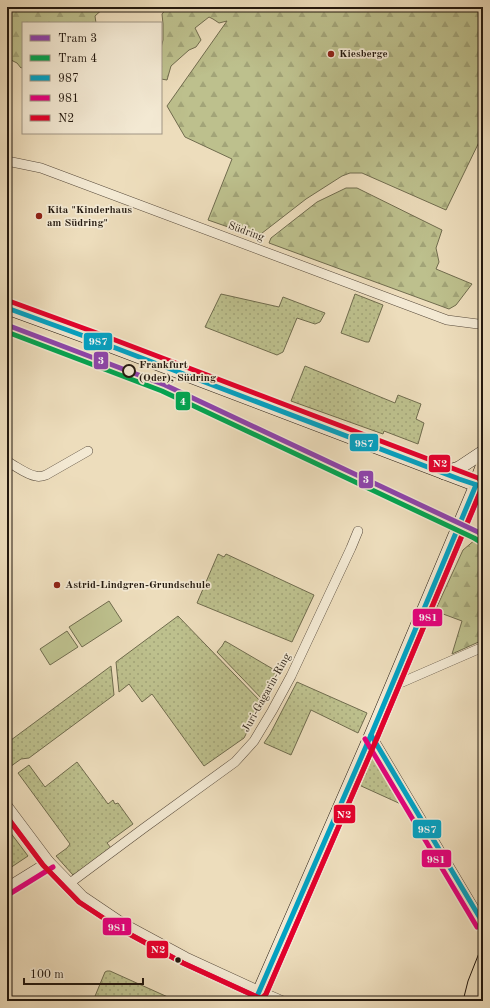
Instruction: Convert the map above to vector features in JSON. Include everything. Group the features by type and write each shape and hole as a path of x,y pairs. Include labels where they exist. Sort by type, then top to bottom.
{"main road":[{"path":"7,308 480,486"},
{"path":"444,473 459,468 483,452"},
{"path":"257,996 480,486 483,467"}],"street":[{"name":"Südring","path":"7,161 41,168 447,320 478,324"},
{"path":"7,462 21,470 36,476 40,476 46,475 88,451"},
{"name":"Juri-Gagarin-Ring","path":"70,884 235,762 254,741 296,666 358,531"},
{"path":"391,687 483,647"},
{"path":"371,735 483,923"},
{"path":"7,805 49,861 70,884 84,896 123,923 257,996 283,1001"},
{"path":"7,886 49,861"}],"green space":[{"path":"7,7 105,7 95,16 96,22 22,22 22,68 7,58"},
{"path":"168,7 483,7 483,134 446,210 362,173 350,173 342,176 306,199 257,237 208,220 232,159 185,137 167,106 227,21 219,23 209,17 195,28 201,40 196,47 189,50 171,66 167,80 162,79 162,14"},
{"path":"346,188 357,188 442,230 436,248 439,262 436,269 472,284 456,305 449,309 269,243 271,238 317,202"},
{"path":"221,294 279,307 283,297 325,313 320,322 315,324 297,318 283,352 277,355 205,327"},
{"path":"355,294 383,305 369,342 341,333"},
{"path":"305,366 395,403 398,395 421,404 416,419 424,423 418,444 384,431 383,434 291,401"},
{"path":"476,539 483,544 483,640 452,654 462,621 435,611 463,550"},
{"path":"218,554 224,557 226,554 314,595 292,642 197,603"},
{"path":"109,601 122,621 82,647 69,627"},
{"path":"178,616 262,703 244,738 204,766 152,694 142,702 129,684 119,692 116,662"},
{"path":"67,631 78,647 50,665 40,649"},
{"path":"225,641 278,672 263,700 217,652"},
{"path":"111,666 114,695 29,758 21,759 7,769 7,743"},
{"path":"297,682 367,713 358,733 311,710 291,755 264,743"},
{"path":"375,756 380,761 403,805 359,785 371,757"},
{"path":"77,762 108,804 113,800 115,804 118,803 133,824 107,843 111,848 73,875 56,856 70,844 18,773 29,765 45,787"},
{"path":"7,828 28,856 7,870"},
{"path":"107,971 170,998 169,1001 93,1001 105,972"}],"tram line":[{"name":"3","path":"7,325 165,385 478,532 483,536"},
{"name":"4","path":"7,332 162,391 479,541"},
{"path":"463,1001 468,981 483,943"}],"transit line":[{"name":"N2","path":"7,817 43,865 79,902 120,929 183,963 257,997 263,997 266,994 377,738 483,485 482,481 478,478 9,301"},
{"name":"987","path":"7,308 483,487"},
{"name":"987","path":"255,1001 371,735 476,485"},
{"name":"981","path":"266,994 377,738 480,493 481,494"},
{"name":"987","path":"371,735 483,923"},
{"name":"981","path":"365,739 477,927"},
{"name":"981","path":"7,817 43,865 79,902 120,929 183,963 257,997"},
{"name":"981","path":"11,893 53,867"}],"place":[{"name":"Kiesberge","path":"331,54"},
{"name":"Kita \"Kinderhaus am Südring\"","path":"39,216"},
{"name":"Frankfurt (Oder), Südring","path":"129,371"},
{"name":"Astrid-Lindgren-Grundschule","path":"57,585"}]}
